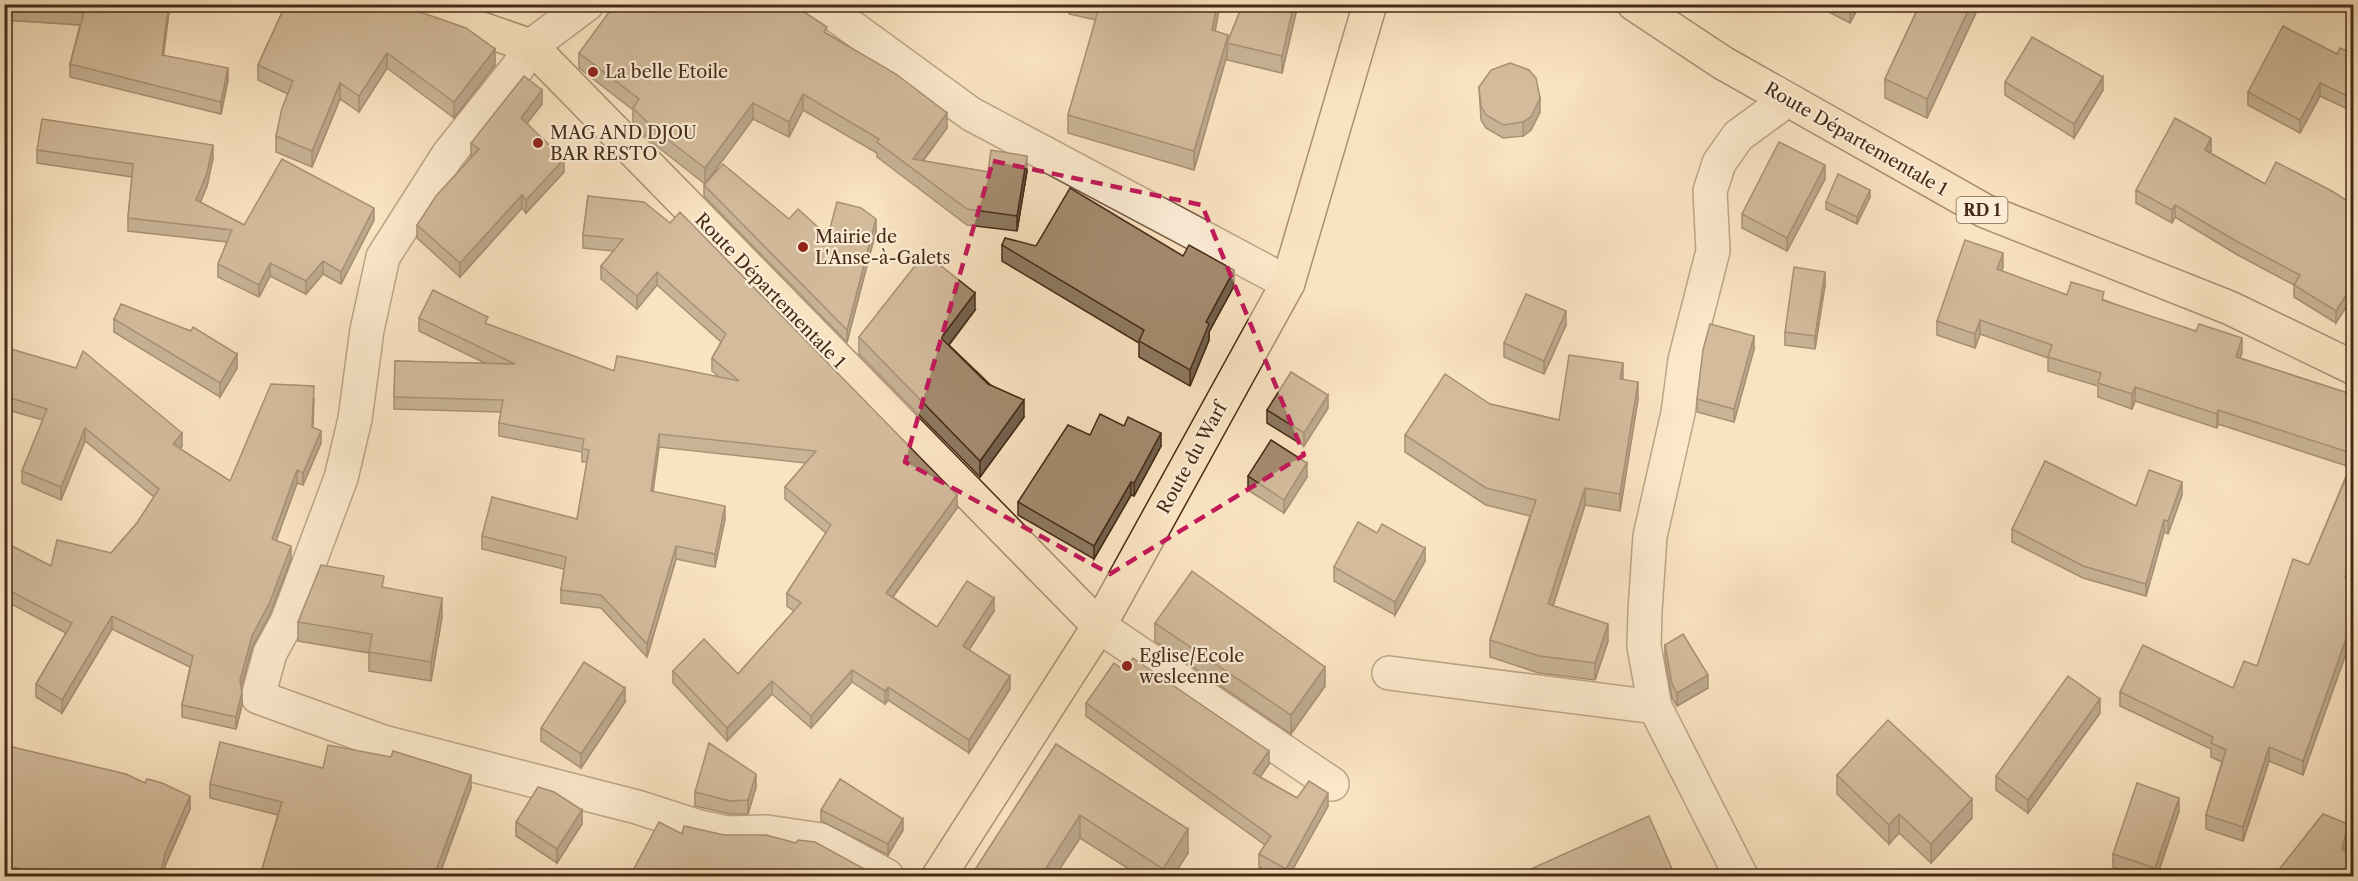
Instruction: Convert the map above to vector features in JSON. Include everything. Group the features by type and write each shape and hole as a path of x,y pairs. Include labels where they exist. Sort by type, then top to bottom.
{"main road":[{"name":"Route Départementale 1","path":"410,4 531,46 1099,626"},
{"name":"Route du Warf","path":"939,876 1099,626 1288,283 1370,4"},
{"name":"Route Départementale 1","path":"1634,4 1722,63 1985,212 2230,309 2354,368"}],"street":[{"path":"587,4 531,46 518,67 448,155 383,257 367,330 355,419 340,478 287,622 270,653 258,697 383,742 637,807 696,826 728,833 767,832 821,840 887,876"},
{"path":"820,4 971,114 1288,283"},
{"path":"1741,876 1655,707 1644,646 1650,536 1678,413 1685,360 1713,251 1710,190 1719,163 1738,136 1788,100"},
{"path":"1099,626 1332,784"},
{"path":"1389,673 1655,707"}],"highlighted area":[{"path":"993,161 1202,205 1304,455 1110,574 905,462"}],"building":[{"path":"4,4 169,4 162,55 228,68 221,102 70,64 84,13 4,8"},
{"path":"286,4 353,4 378,12 381,6 423,13 466,28 495,49 454,102 387,53 359,96 340,83 312,151 276,136 282,108 293,81 258,65"},
{"path":"615,4 792,4 827,27 824,32 896,74 947,113 913,159 988,172 991,150 1027,156 1017,216 967,209 877,142 879,139 803,94 789,122 753,103 705,168 654,129 633,108 639,99 579,53"},
{"path":"1100,4 1217,4 1212,30 1228,35 1194,151 1068,115"},
{"path":"1243,4 1294,4 1282,56 1227,43"},
{"path":"1920,4 1971,4 1927,99 1885,79"},
{"path":"2283,26 2337,54 2340,48 2354,54 2354,99 2320,83 2300,120 2248,92"},
{"path":"2032,37 2103,77 2074,124 2005,82"},
{"path":"1510,63 1529,70 1536,78 1540,98 1531,117 1523,122 1503,125 1486,115 1481,106 1479,87 1491,70"},
{"path":"524,76 542,90 521,118 564,159 526,200 522,195 460,263 417,225 436,196 479,149 471,143"},
{"path":"2175,118 2211,138 2205,150 2265,184 2276,162 2354,205 2354,282 2336,311 2294,285 2300,275 2175,205 2172,210 2136,190"},
{"path":"42,119 213,145 207,173 196,200 244,225 282,159 374,208 341,272 323,261 306,281 270,263 259,285 218,264 232,230 128,218 133,164 37,150"},
{"path":"1779,142 1825,165 1787,238 1742,214"},
{"path":"723,164 789,219 798,209 828,236 837,202 861,208 876,219 847,330 704,185"},
{"path":"1838,174 1870,190 1857,217 1826,202"},
{"path":"1070,188 1183,256 1189,245 1234,270 1206,322 1209,324 1190,370 1139,341 1144,330 1002,245 1005,238 1036,246"},
{"path":"588,196 644,202 670,223 680,212 957,495 886,593 937,627 967,581 994,598 963,646 1010,676 969,740 888,687 885,691 852,670 811,716 772,681 727,728 673,671 704,639 738,674 801,603 787,593 831,525 785,487 816,451 659,434 651,491 725,506 715,554 676,546 647,644 601,595 561,590 566,557 482,536 492,497 577,519 589,450 582,449 584,439 499,423 503,400 394,397 395,361 515,364 419,318 433,290 488,317 485,323 614,371 617,356 739,381 712,358 726,334 657,272 637,296 601,266 623,239 583,235"},
{"path":"1965,240 2003,253 1997,269 2067,295 2071,282 2104,292 2102,300 2196,331 2199,324 2242,338 2236,357 2354,395 2354,454 2218,410 2217,414 2135,387 2132,394 2098,383 2101,373 2048,357 2052,345 1980,320 1975,334 1937,321"},
{"path":"925,253 975,293 941,338 988,384 1024,400 980,461 859,337"},
{"path":"1794,267 1825,272 1815,336 1785,332"},
{"path":"1526,294 1566,311 1544,361 1504,343"},
{"path":"121,304 191,331 193,327 237,354 220,383 114,319"},
{"path":"1710,324 1754,336 1734,409 1697,399 1703,350"},
{"path":"4,347 76,368 83,351 182,433 173,444 230,481 271,384 314,386 312,427 321,431 303,473 297,470 272,539 291,546 270,602 252,636 240,680 242,692 236,717 182,705 193,656 112,616 62,700 36,684 72,623 4,588 4,542 51,566 57,540 111,553 137,523 159,489 85,428 61,487 22,471 47,409 4,396"},
{"path":"1569,355 1623,363 1620,379 1638,382 1620,494 1585,488 1548,604 1608,624 1595,663 1539,656 1490,640 1536,500 1486,488 1405,435 1445,374 1490,404 1559,420"},
{"path":"1291,372 1328,395 1304,433 1267,410"},
{"path":"1100,414 1124,426 1128,417 1161,433 1134,483 1131,482 1094,546 1018,502 1068,425 1090,435"},
{"path":"1271,440 1307,463 1284,500 1248,476"},
{"path":"2354,459 2354,555 2345,577 2354,580 2354,616 2303,761 2269,747 2243,827 2206,815 2226,750 2211,743 2213,737 2120,692 2143,645 2233,688 2244,661 2257,666 2293,559 2309,565"},
{"path":"2045,461 2136,506 2149,470 2182,482 2168,521 2164,520 2146,584 2083,566 2012,529"},
{"path":"1358,522 1377,533 1382,524 1425,548 1395,602 1334,567"},
{"path":"321,565 384,576 382,587 442,598 431,662 369,652 372,634 298,622"},
{"path":"1192,571 1325,667 1291,715 1155,623"},
{"path":"1683,634 1708,675 1677,693 1672,684 1665,645"},
{"path":"1133,658 1269,751 1253,773 1297,798 1309,781 1328,793 1286,869 1259,854 1271,836 1086,703 1114,663 1125,671"},
{"path":"584,662 625,688 581,754 541,728"},
{"path":"2068,676 2100,699 2028,800 1996,776"},
{"path":"1888,720 1972,799 1931,844 1899,814 1889,825 1837,775"},
{"path":"220,742 323,768 328,745 391,757 393,751 471,775 434,876 260,876 282,802 210,784"},
{"path":"709,743 756,774 748,800 730,801 695,792"},
{"path":"1056,744 1188,829 1163,869 1080,815 1041,876 971,876"},
{"path":"4,745 126,774 145,783 147,779 162,783 190,796 165,853 160,876 37,876 15,867 11,876 4,876"},
{"path":"840,779 903,819 888,844 821,810"},
{"path":"2137,783 2179,798 2155,868 2113,854"},
{"path":"538,787 554,792 582,810 557,849 516,822"},
{"path":"2323,814 2348,824 2342,850 2354,854 2354,876 2274,876"},
{"path":"1649,816 1672,869 1654,876 1527,876 1524,872"},
{"path":"659,822 682,834 684,826 724,835 766,835 796,843 798,840 815,842 868,871 865,876 630,876"}],"place":[{"name":"La belle Etoile","path":"593,72"},
{"name":"MAG AND DJOU BAR RESTO","path":"538,143"},
{"name":"Mairie de L'Anse-à-Galets","path":"803,247"},
{"name":"Eglise/Ecole wesleenne","path":"1127,666"}]}
